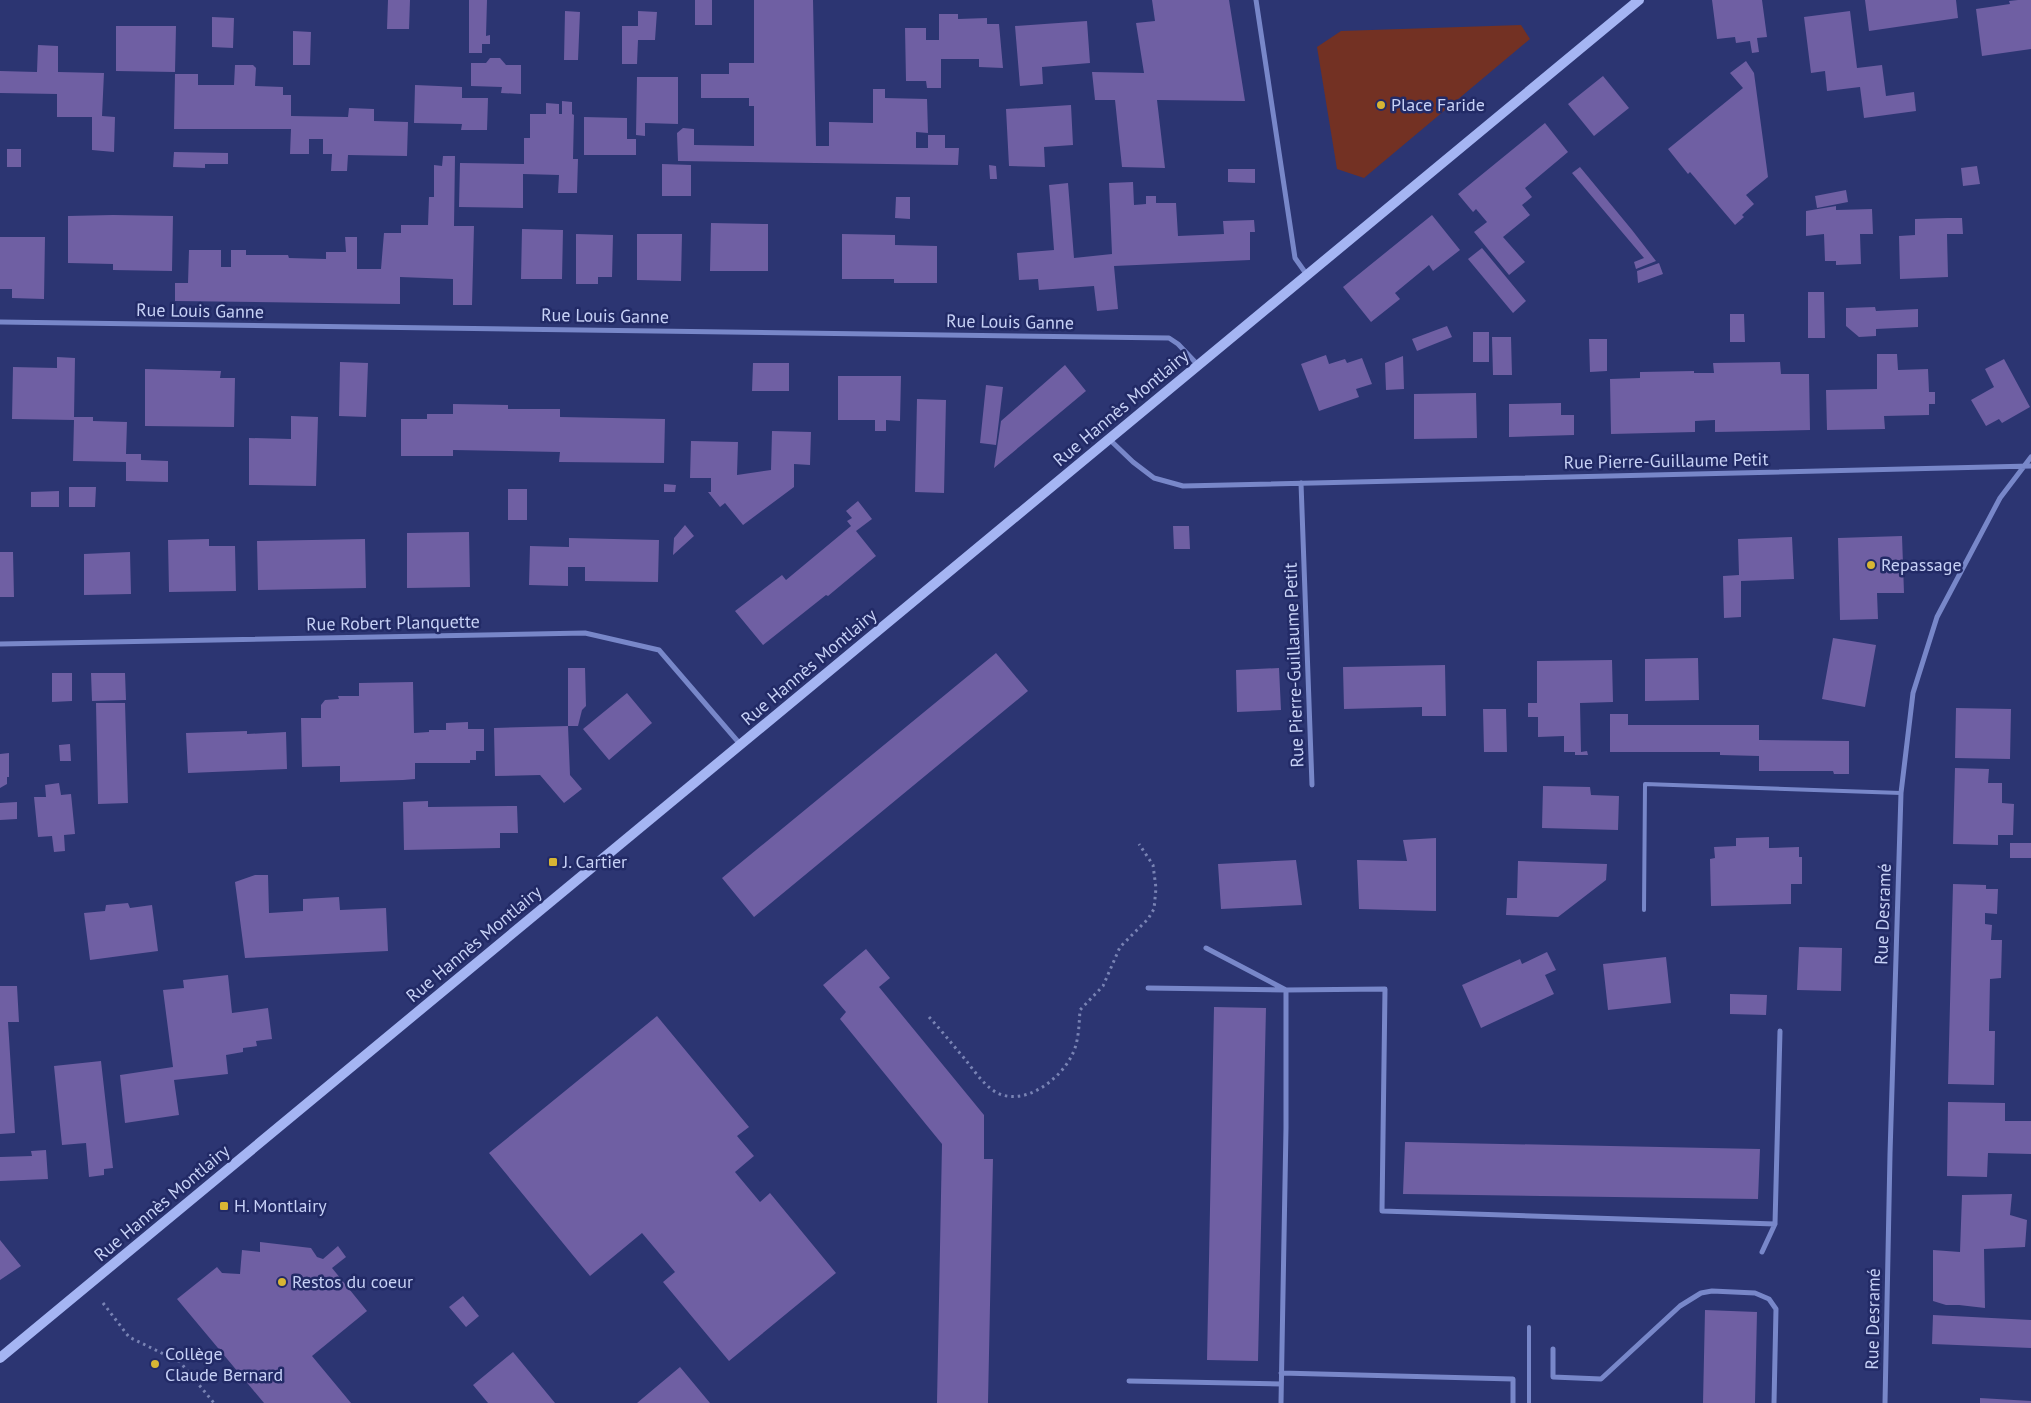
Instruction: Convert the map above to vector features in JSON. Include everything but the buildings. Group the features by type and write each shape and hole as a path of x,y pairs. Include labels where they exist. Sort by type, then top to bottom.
{"street":[{"path":"1256,0 1295,258 1307,275"},
{"name":"Rue Hannès Montlairy","path":"0,1358 1636,1"},
{"name":"Rue Louis Ganne","path":"0,322 1169,338 1178,344 1198,365"},
{"name":"Rue Pierre-Guillaume Petit","path":"1109,439 1133,462 1154,478 1184,486 2031,466"},
{"name":"Rue Desramé","path":"1885,1403 1890,1154 1901,793 1913,693 1937,617 2000,498 2031,457"},
{"name":"Rue Pierre-Guillaume Petit","path":"1302,483 1312,785"},
{"name":"Rue Robert Planquette","path":"0,644 585,633 659,650 741,744"},
{"path":"1206,948 1286,990"},
{"path":"1148,988 1385,990 1382,1211 1775,1224"},
{"path":"1281,1403 1286,1128 1286,990"},
{"path":"1762,1252 1775,1224 1780,1031"},
{"path":"1553,1349 1553,1377 1602,1379 1680,1306 1701,1293 1712,1291 1755,1292 1770,1299 1776,1309 1774,1403"},
{"path":"1281,1372 1513,1380 1512,1403"},
{"path":"1129,1381 1281,1384"}],"lane":[{"path":"1644,910 1645,784 1901,793"},
{"path":"1529,1327 1529,1403"}],"path":[{"path":"929,1017 980,1078 1002,1096 1017,1098 1026,1095 1054,1077 1073,1055 1079,1030 1080,1010 1102,986 1120,946 1148,919 1154,909 1156,888 1154,865 1139,844"},
{"path":"88,1285 129,1337 180,1362 214,1403"}],"shaded area":[{"path":"1521,25 1530,39 1364,178 1337,169 1317,47 1341,31"}],"place":[{"name":"Place Faride","path":"1381,105"},
{"name":"Repassage","path":"1871,565"},
{"name":"J. Cartier","path":"553,862"},
{"name":"H. Montlairy","path":"224,1206"},
{"name":"Restos du coeur","path":"282,1282"},
{"name":"Collège Claude Bernard","path":"155,1364"}]}
